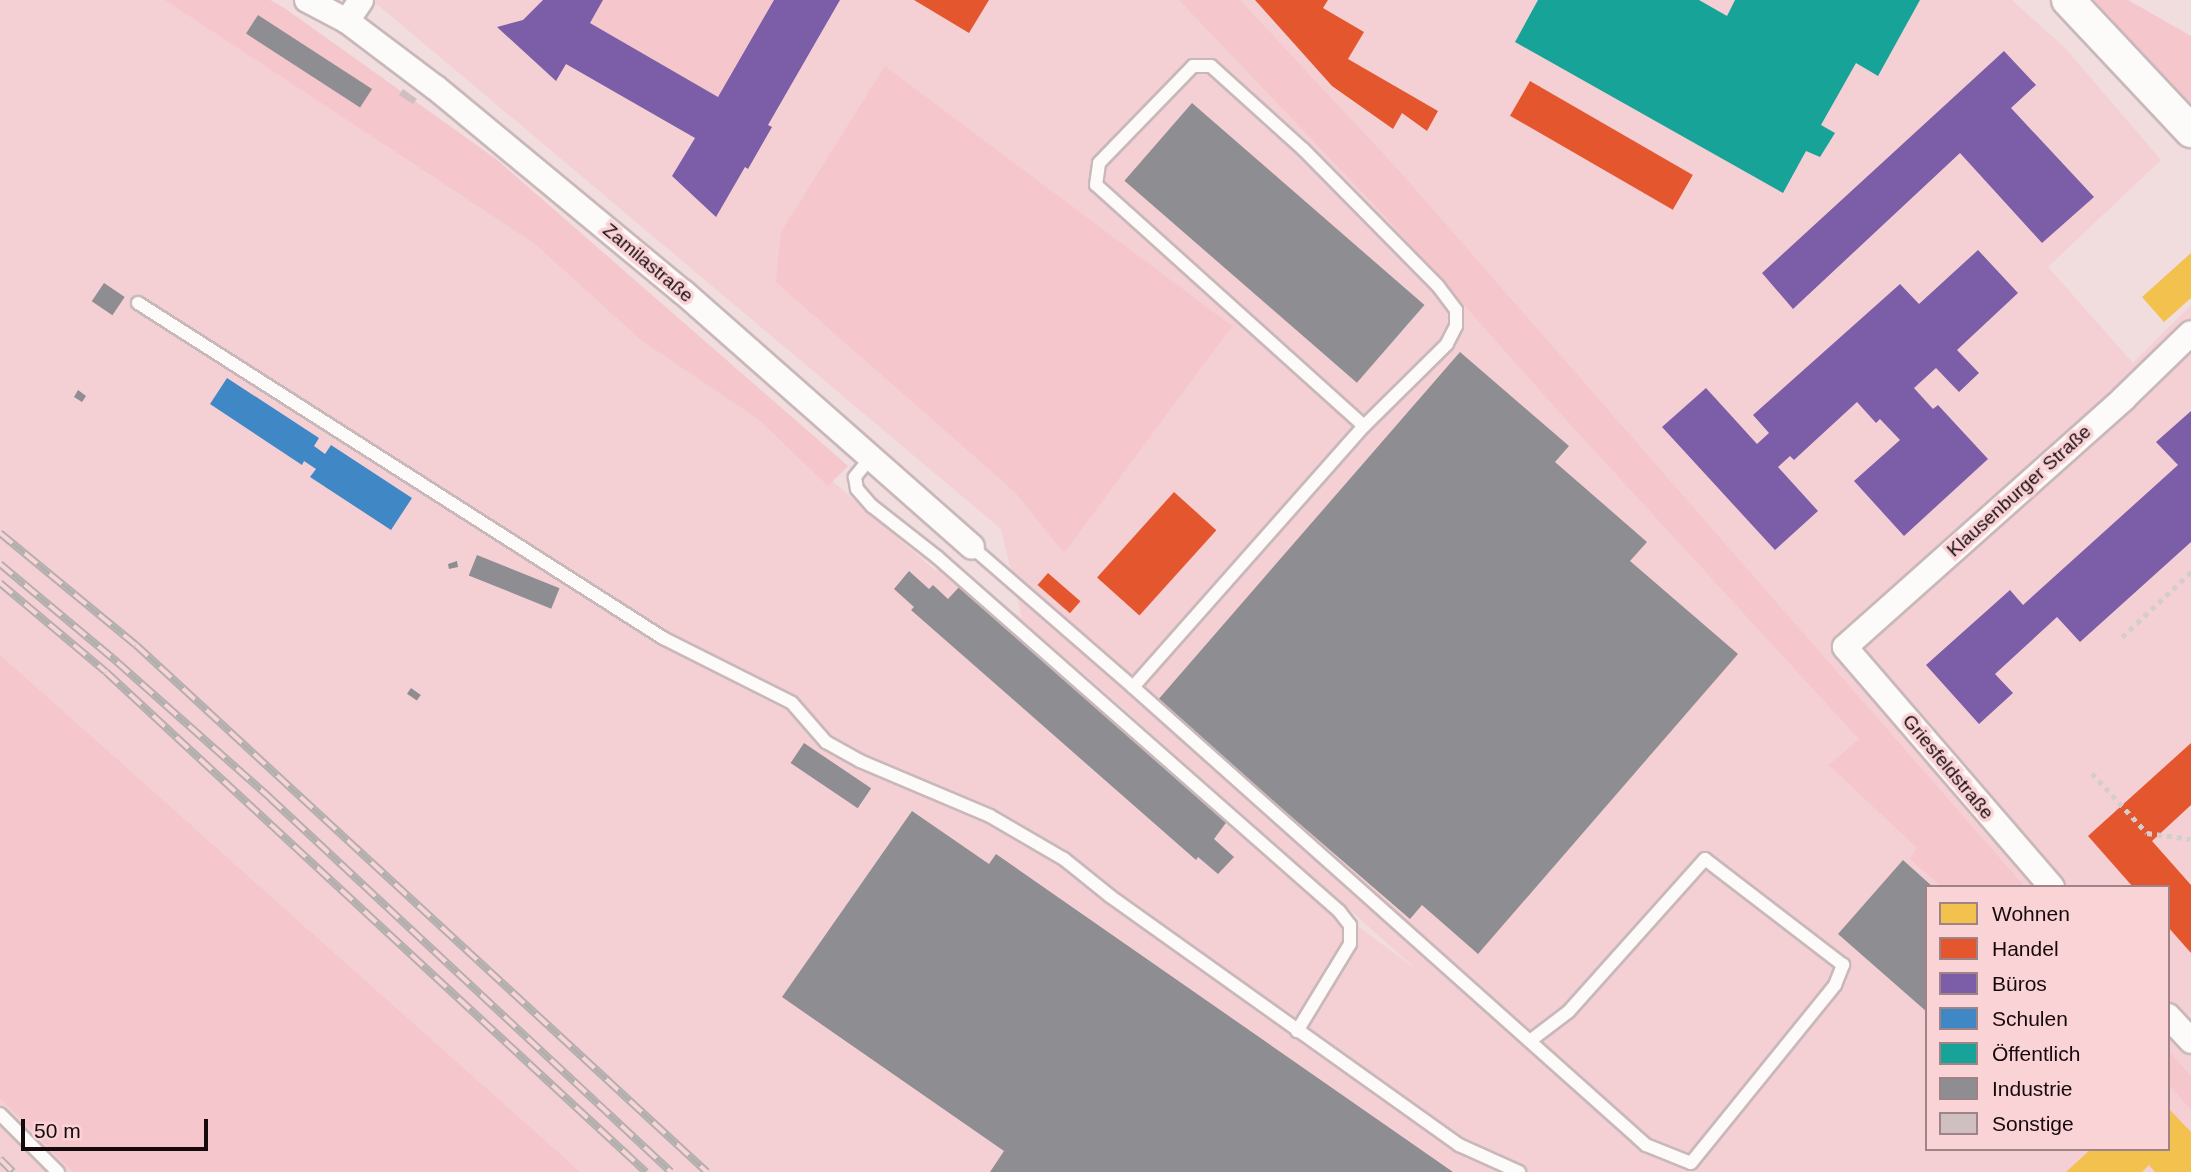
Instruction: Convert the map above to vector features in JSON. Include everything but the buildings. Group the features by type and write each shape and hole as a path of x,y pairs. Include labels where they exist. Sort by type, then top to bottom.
{"street":[{"name":"Zamilastraße","path":"307,0 347,21 436,88 672,283 972,547"},
{"path":"347,21 360,0"},
{"path":"2068,0 2191,131"},
{"name":"Klausenburger Straße","path":"1845,646 2124,398 2191,334"},
{"name":"Griesfeldstraße","path":"1845,646 2050,885"}],"lane":[{"path":"1133,687 1364,426 1447,344 1456,326 1456,310 1438,286 1303,149 1211,66 1193,66 1099,163 1096,185 1364,426"},
{"path":"138,303 663,638 792,703 826,742 860,761 990,816 1063,859 1297,1031 1459,1145 1519,1172"},
{"path":"871,457 855,477 857,489 872,506 968,584 1339,911 1350,925 1350,944 1297,1031"},
{"path":"972,547 1133,687 1646,1145 1691,1163 1835,985 1843,965 1705,859 1569,1012 1530,1041"},
{"path":"0,1114 58,1172"}],"path":[{"path":"2122,637 2191,572"},
{"path":"2092,773 2147,833 2191,839"}],"shaded area":[{"path":"0,0 191,0 544,231 936,571 942,565 1022,618 1001,529 378,5 367,0 2012,0 2066,49 2161,160 2048,267 2133,363 2191,305 2191,1172 0,1172","holes":["1060,652 1417,970 1284,872 1229,824 1234,814"]},
{"path":"165,0 270,0 283,7 496,159 848,466 828,486 758,419 641,340 534,243"},
{"path":"603,0 774,0 718,97 590,23"},
{"path":"1179,0 1240,0 1402,174 2023,885 1940,885 1910,859 1917,848 1829,765 1859,739 1570,424 1380,211"},
{"path":"2094,0 2128,0 2191,36 2191,107"},
{"path":"885,66 1232,326 1064,553 1015,492 776,282 781,232"},
{"path":"0,655 580,1172 73,1172 0,1098"},
{"path":"2170,1052 2191,1076 2191,1110 2170,1086"}],"railway":[{"path":"0,533 136,645 707,1172"},
{"path":"0,564 117,662 270,798 671,1172"},
{"path":"0,583 106,672 646,1172"},
{"path":"0,1159 13,1172"}]}
